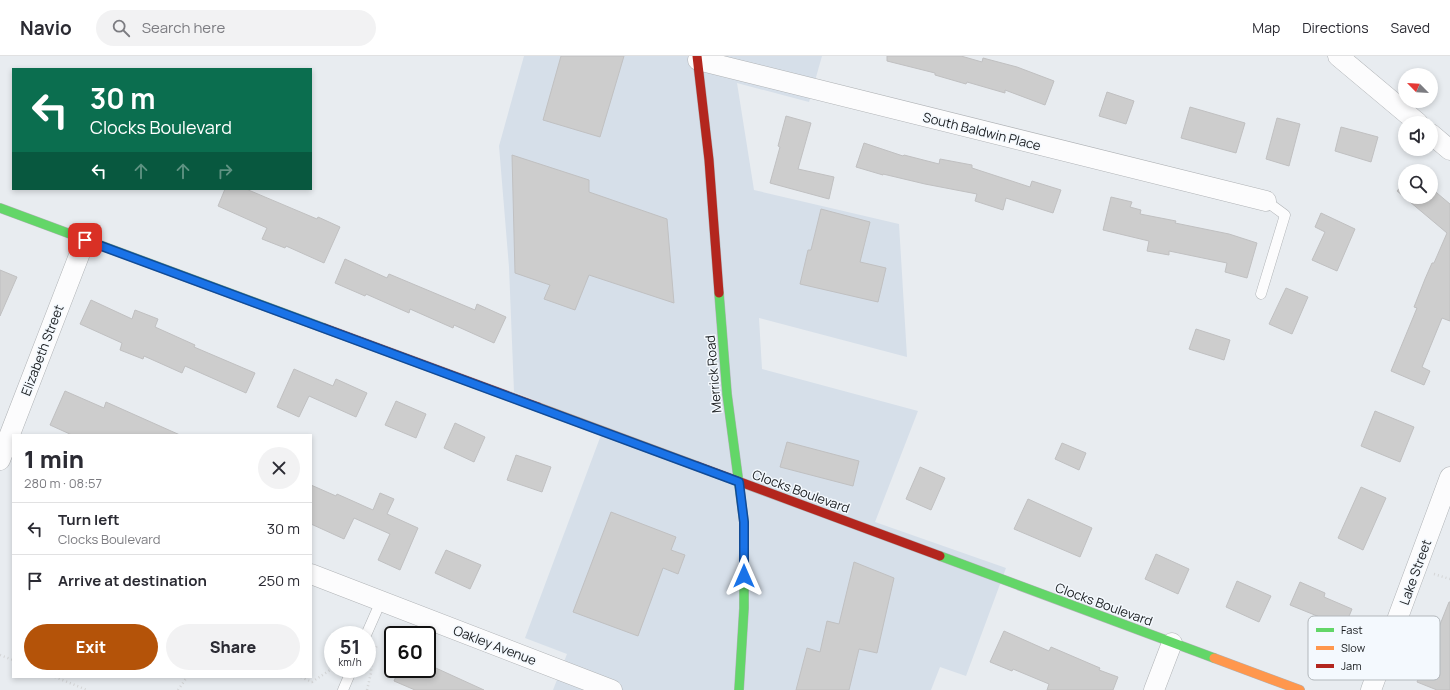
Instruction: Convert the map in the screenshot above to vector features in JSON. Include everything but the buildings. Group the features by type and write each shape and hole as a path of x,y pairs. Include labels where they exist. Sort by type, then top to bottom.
{"street":[{"path":"1338,56 1410,116"},
{"name":"South Baldwin Place","path":"697,58 1266,201"},
{"name":"Merrick Road","path":"697,58 709,160 727,394 744,522 744,602 739,690"},
{"path":"1438,140 1450,150"},
{"name":"Clocks Boulevard","path":"0,208 1300,690"},
{"name":"Elizabeth Street","path":"13,434 85,240"},
{"name":"Elizabeth Street","path":"5,457 12,438"},
{"name":"Lake Street","path":"1398,616 1450,477"},
{"name":"Oakley Avenue","path":"312,574 612,690"},
{"path":"1154,690 1172,643"},
{"name":"Lake Street","path":"1371,690 1375,680"}],"lane":[{"path":"1261,294 1285,215 1266,201"},
{"path":"370,626 380,601"},
{"path":"343,690 348,678"}],"path":[{"path":"367,690 371,673 372,656 378,643"},
{"path":"0,655 12,660"},
{"path":"303,678 312,682 324,674"},
{"path":"57,678 87,690"},
{"path":"178,690 186,678"}],"shaded area":[{"path":"524,56 822,56 809,102 737,83 754,190 899,224 907,357 759,318 762,369 918,411 875,522 1006,568 966,676 940,667 931,690 553,690 567,654 525,638 604,427 514,392 509,267 499,146"}],"traffic: fast":[{"path":"0,208 324,328"},
{"path":"719,293 727,394 744,522 744,608 739,690"},
{"path":"940,556 1214,658"}],"traffic: slow":[{"path":"538,407 697,466"},
{"path":"1214,658 1300,690"}],"traffic: jam":[{"path":"697,56 709,160 719,293"},
{"path":"324,328 538,407"},
{"path":"697,466 940,556"}],"route":[{"path":"85,240 739,482 744,522 744,576"}]}
